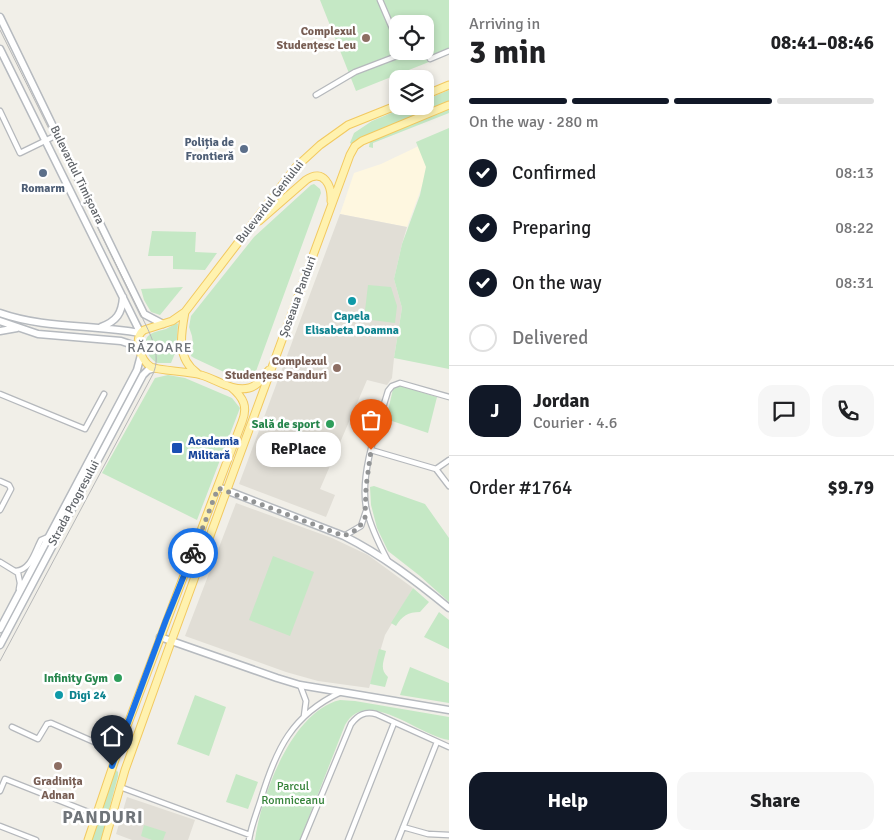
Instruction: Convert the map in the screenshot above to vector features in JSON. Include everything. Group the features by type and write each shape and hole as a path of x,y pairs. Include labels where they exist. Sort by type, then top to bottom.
{"main road":[{"name":"Bulevardul Timișoara","path":"0,18 144,314 163,324"},
{"name":"Bulevardul Timișoara","path":"0,50 2,60 46,141 140,333"},
{"path":"434,92 449,86"},
{"path":"331,206 350,155 358,143 378,133 449,105"},
{"name":"Bulevardul Geniului","path":"140,333 172,321 185,312 296,167 320,145 356,121 389,108"},
{"path":"248,231 306,180 314,176 322,177 328,183 331,193 331,206"},
{"name":"Șoseaua Panduri","path":"108,839 125,770 170,642 331,206"},
{"path":"98,328 112,322 118,316 122,309 123,297"},
{"path":"185,312 181,334 182,349 188,364 200,374"},
{"path":"0,313 40,324 140,333 141,353 146,363 155,368 200,374 231,387 243,389 254,386 262,380 272,366"},
{"path":"0,321 38,334 121,341 133,345 141,353"},
{"path":"0,331 40,324"},
{"name":"Strada Progresului","path":"0,628 137,370 141,353"},
{"name":"Strada Progresului","path":"0,645 2,634 143,375 148,370 155,368"},
{"path":"88,840 117,752 246,410 241,396 231,387"},
{"path":"218,488 344,536 388,561 449,608"},
{"path":"160,637 170,642 300,684 449,710"},
{"path":"112,766 125,770"}],"street":[{"path":"380,0 389,21"},
{"path":"434,57 449,51"},
{"path":"316,95 355,72 389,58"},
{"path":"0,111 20,153 57,135"},
{"path":"344,536 361,526 365,518 366,487 371,450 388,391 394,384 400,383 449,397"},
{"path":"0,394 85,429 104,394"},
{"path":"371,450 436,469 449,486"},
{"path":"436,469 449,460"},
{"path":"0,481 11,488 0,510"},
{"path":"366,507 374,531 388,561"},
{"path":"16,571 28,566 41,540 48,537"},
{"path":"0,562 16,571 20,583 19,590"},
{"path":"300,684 306,701 304,716"},
{"path":"120,787 249,838 266,781 286,738 304,716 321,703 342,692"},
{"path":"302,840 350,724 357,717 366,713 376,714 449,748"},
{"path":"12,727 38,739 46,724 51,723 117,752"},
{"path":"348,840 394,723"},
{"path":"398,840 437,742"},
{"path":"0,791 5,779 96,815"},
{"path":"0,826 36,840"},
{"path":"403,827 428,834 449,835"}],"shaded area":[{"path":"423,144 427,164 424,181 407,227 340,214 354,173 381,164"},
{"name":"Complexul Studențesc Panduri","path":"340,214 407,227 394,279 402,308 392,378 387,385 367,380 320,489 335,495 326,517 239,484"},
{"path":"236,503 332,538 368,555 413,588 385,635 369,688 318,681 286,672 185,636"},
{"path":"127,797 195,820 188,840 132,840 116,834"}],"green space":[{"name":"Complexul Studențesc Leu","path":"320,0 449,0 449,54 434,60 434,15 389,15 389,60 434,60 409,70 389,70 389,78 356,91"},
{"path":"449,90 449,102 434,108 434,96"},
{"path":"449,108 449,113 373,143 373,148 369,147 370,141"},
{"path":"389,114 416,115 376,131 352,144 350,143 354,133 372,121"},
{"path":"449,128 449,369 394,358 402,308 394,279 402,244 420,195 426,167 416,142"},
{"path":"314,184 320,189 321,193 255,374 247,379 239,379 191,356 193,344 189,327 191,316 254,237"},
{"path":"152,231 196,232 195,252 217,253 205,270 173,269 173,256 148,256"},
{"path":"368,285 391,287 397,306 395,323 364,319"},
{"path":"183,287 160,315 151,312 144,300 141,289"},
{"path":"177,323 176,351 171,363 157,363 147,352 147,338"},
{"path":"168,375 185,378 232,398 240,408 197,520 102,473 155,378"},
{"path":"398,385 437,397 428,433 386,419 393,389"},
{"path":"374,486 425,504 449,538 449,602 388,551 377,528 371,505 370,487"},
{"path":"273,556 314,572 290,636 249,620"},
{"path":"413,588 429,602 420,612 403,617 396,626 391,623"},
{"path":"439,612 449,620 449,649 424,637"},
{"path":"379,649 386,651 383,665 385,674 388,677 385,687 370,684"},
{"path":"410,667 449,683 449,703 400,695"},
{"path":"195,695 226,707 209,756 177,744"},
{"name":"Parcul Romniceanu","path":"340,700 449,717 449,740 437,737 380,712 366,710 355,714 345,725 300,840 255,840 258,822 272,779 294,738 307,720 323,707"},
{"path":"115,771 118,776 101,840 92,840"},
{"path":"236,774 258,782 248,809 226,802"},
{"path":"144,825 166,832 163,840 152,840 141,836"}],"tram line":[{"path":"0,30 148,329 156,352 153,374 0,661"}],"way so far":[{"path":"193,553 218,488 344,536 358,529 365,518 366,487 371,450"}],"place":[{"name":"Complexul Studențesc Leu","path":"366,38"},
{"name":"Poliția de Frontieră","path":"244,149"},
{"name":"Romarm","path":"43,173"},
{"name":"Capela Elisabeta Doamna","path":"352,301"},
{"name":"Complexul Studențesc Panduri","path":"337,368"},
{"name":"Sală de sport","path":"330,424"},
{"name":"Academia Militară","path":"177,448"},
{"name":"RePlace","path":"371,450"},
{"name":"Infinity Gym","path":"118,678"},
{"name":"Digi 24","path":"59,695"},
{"name":"Gradinița Adnan","path":"58,766"}],"district":[{"name":"RĂZOARE","path":"160,347"},
{"name":"PANDURI","path":"103,817"}],"route":[{"path":"112,766 193,553"}]}
